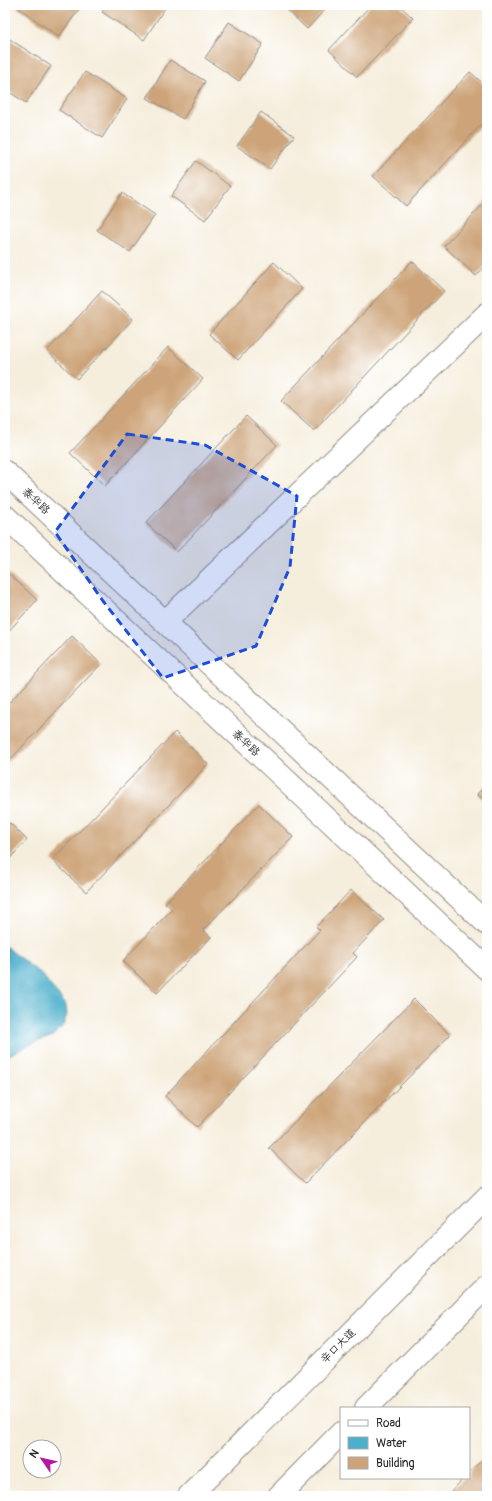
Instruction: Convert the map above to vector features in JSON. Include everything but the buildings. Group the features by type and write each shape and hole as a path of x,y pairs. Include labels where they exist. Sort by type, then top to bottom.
{"main road":[{"path":"165,622 487,314"},
{"name":"泰华路","path":"5,472 487,924"},
{"name":"泰华路","path":"5,516 487,969"},
{"name":"辛口大道","path":"189,1496 487,1196"},
{"path":"367,1407 487,1286"},
{"path":"279,1496 340,1434"}],"highlighted area":[{"path":"127,434 205,445 297,496 290,567 256,646 163,678 103,601 55,532"}],"water":[{"path":"5,946 42,975 66,1005 67,1015 63,1026 53,1036 31,1044 5,1057"}]}
